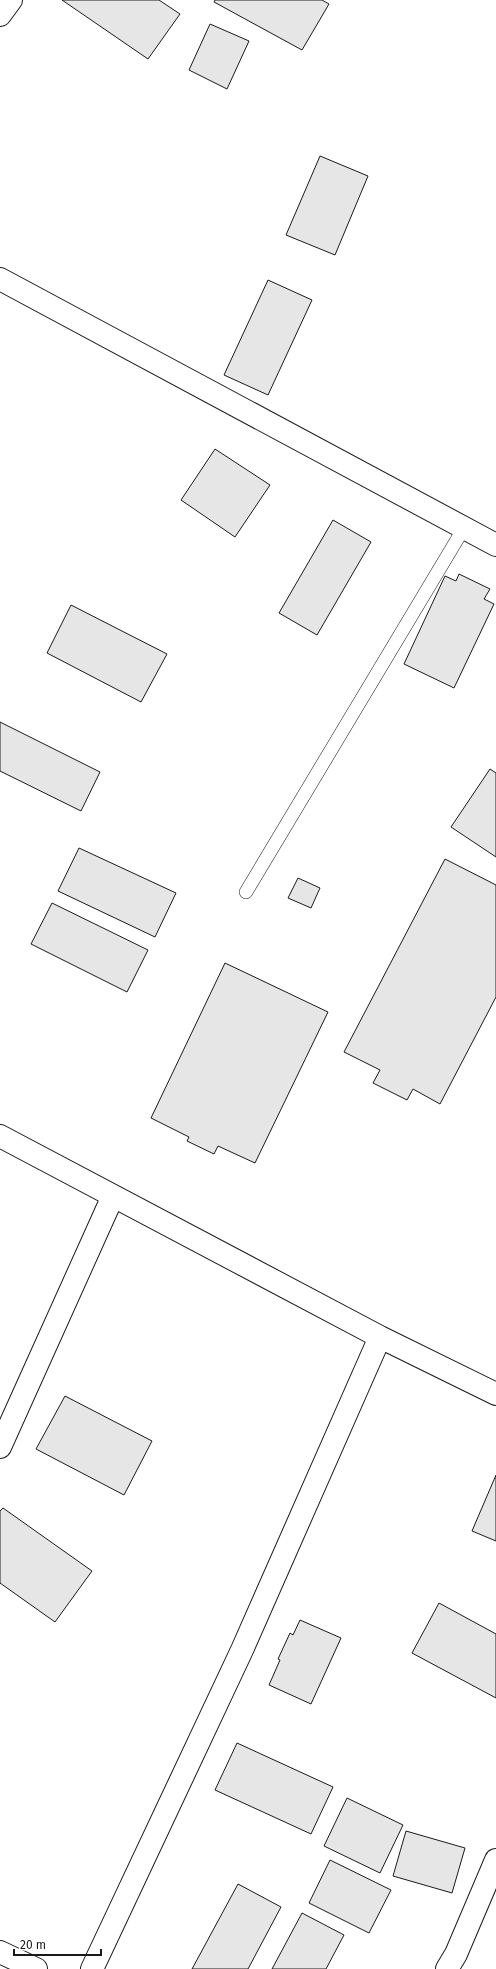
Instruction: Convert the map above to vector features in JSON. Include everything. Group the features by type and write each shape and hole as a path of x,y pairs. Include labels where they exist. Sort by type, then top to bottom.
{"street":[{"path":"0,15 11,0"},
{"path":"0,279 496,545"},
{"path":"0,1136 380,1337 496,1394"},
{"path":"0,1446 113,1196"},
{"path":"92,1969 242,1650 380,1337"},
{"path":"447,1969 456,1954 496,1860"},
{"path":"0,1952 36,1969"}],"lane":[{"path":"246,892 464,528"}],"building":[{"path":"62,0 159,0 180,14 148,59"},
{"path":"215,0 322,0 329,4 302,50 214,2"},
{"path":"210,24 249,41 227,89 189,70"},
{"path":"320,156 368,176 335,255 286,235"},
{"path":"268,280 312,300 268,395 224,375"},
{"path":"215,449 270,485 235,537 181,500"},
{"path":"333,520 371,542 317,635 279,613"},
{"path":"459,574 490,589 484,599 494,604 454,688 404,664 445,576 456,581"},
{"path":"71,605 167,654 141,702 47,653"},
{"path":"0,722 100,772 81,811 0,771"},
{"path":"490,769 496,773 496,857 451,827"},
{"path":"79,848 176,893 155,937 58,891"},
{"path":"445,859 496,885 496,997 440,1104 413,1089 407,1100 373,1083 380,1070 344,1052"},
{"path":"298,878 320,888 311,908 288,898"},
{"path":"52,903 148,950 127,992 31,944"},
{"path":"225,963 328,1012 255,1163 218,1146 214,1154 187,1141 189,1137 151,1118"},
{"path":"65,1396 152,1441 124,1495 36,1449"},
{"path":"496,1475 496,1541 472,1531"},
{"path":"3,1508 92,1571 55,1622 0,1583 0,1511"},
{"path":"439,1603 496,1634 496,1698 412,1653"},
{"path":"300,1620 341,1638 311,1704 269,1685 280,1660 278,1659 290,1633 293,1635"},
{"path":"237,1743 333,1787 311,1834 215,1790"},
{"path":"347,1798 403,1825 380,1873 324,1846"},
{"path":"406,1831 465,1848 452,1893 393,1876"},
{"path":"330,1860 391,1890 369,1933 309,1903"},
{"path":"238,1884 281,1907 248,1969 192,1969"},
{"path":"302,1913 344,1935 326,1969 272,1969"}]}
